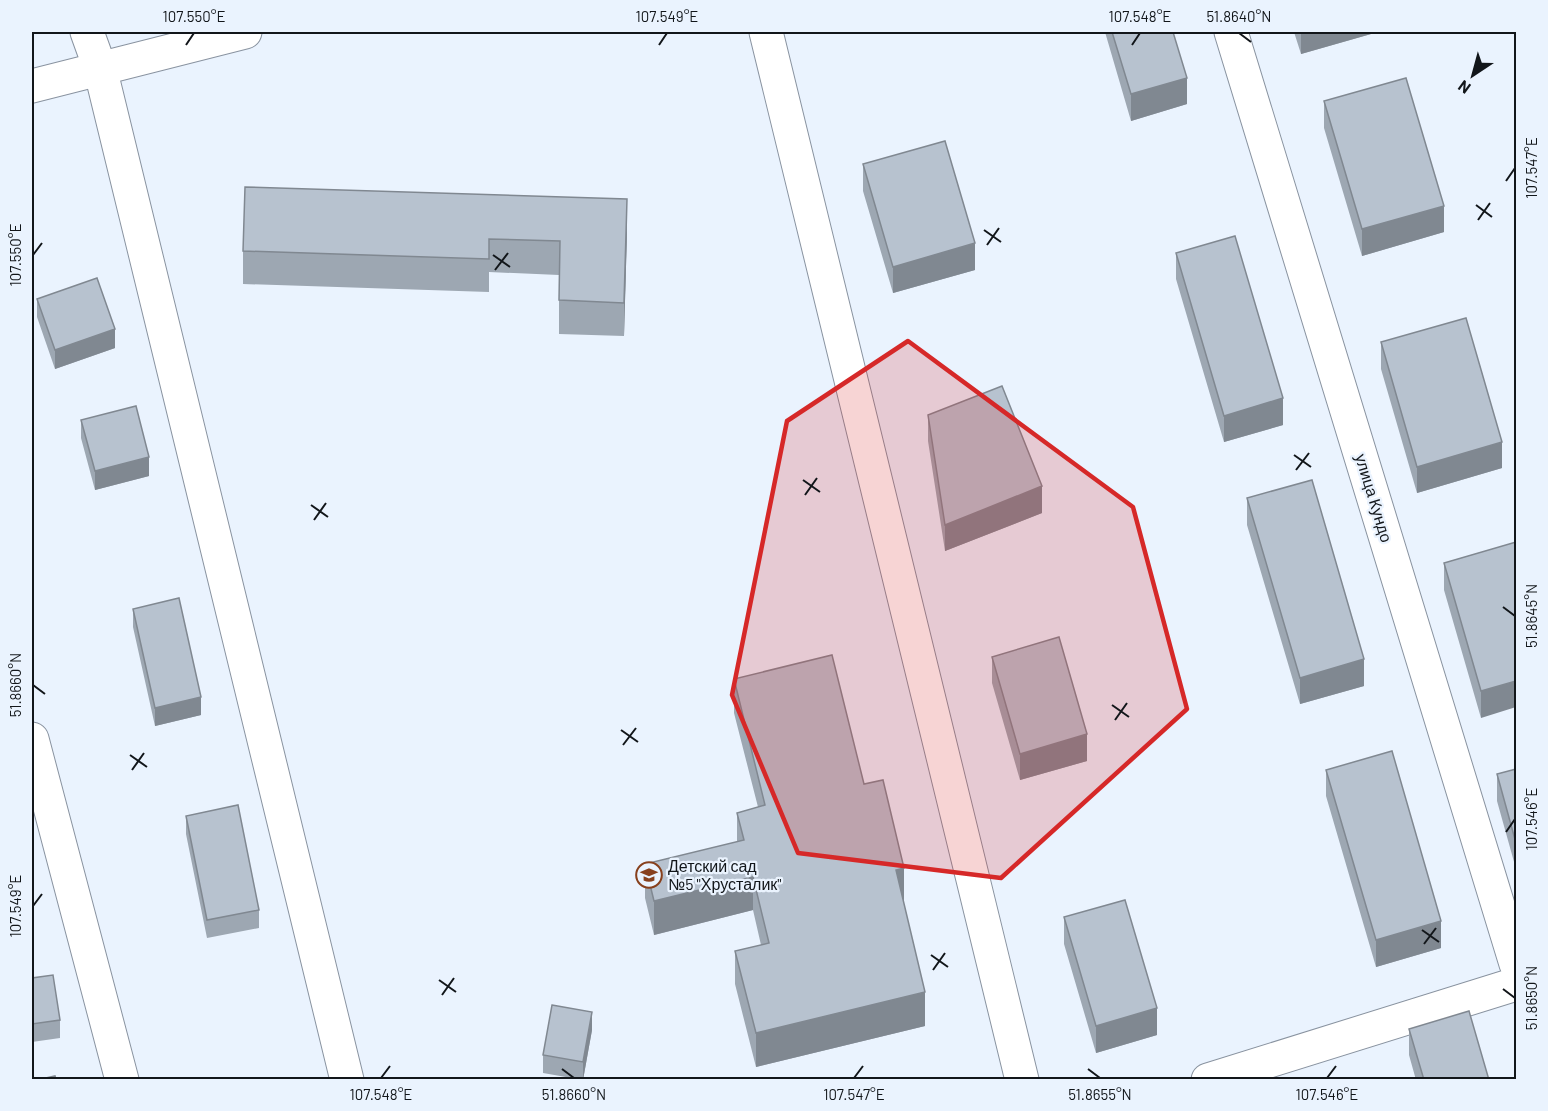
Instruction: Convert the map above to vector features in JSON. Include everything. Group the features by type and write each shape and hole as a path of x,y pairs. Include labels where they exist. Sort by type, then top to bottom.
{"street":[{"path":"87,32 100,68 347,1080"},
{"path":"32,86 245,32"},
{"path":"766,32 1022,1080"},
{"name":"улица Кундо","path":"1231,32 1516,964"},
{"path":"32,739 122,1080"},
{"path":"1208,1080 1516,984"}],"highlighted area":[{"path":"908,341 1133,507 1187,709 1001,878 798,853 732,695 787,421"}],"building":[{"path":"1112,32 1173,32 1187,78 1131,94"},
{"path":"1406,78 1444,206 1362,229 1324,101"},
{"path":"945,141 975,243 893,267 863,164"},
{"path":"245,187 627,199 624,303 559,300 560,241 489,239 489,259 243,251"},
{"path":"1235,236 1283,398 1224,416 1176,253"},
{"path":"97,278 115,329 55,350 37,299"},
{"path":"1466,318 1502,442 1417,467 1381,342"},
{"path":"1002,386 1042,486 945,525 928,415"},
{"path":"136,406 149,457 95,471 81,420"},
{"path":"1312,480 1364,659 1300,678 1247,498"},
{"path":"1516,542 1516,681 1481,691 1444,563"},
{"path":"179,598 201,697 155,708 133,609"},
{"path":"1059,637 1087,734 1020,754 992,657"},
{"name":"Детский сад №5 \"Хрусталик\"","path":"832,655 864,784 883,780 904,868 896,870 925,992 756,1033 735,951 769,943 753,877 654,901 645,864 744,840 737,813 765,805 734,679"},
{"path":"1392,751 1441,921 1376,940 1326,770"},
{"path":"1516,769 1516,843 1497,774"},
{"path":"238,805 259,910 207,920 186,816"},
{"path":"1125,900 1157,1008 1096,1026 1064,917"},
{"path":"53,975 60,1020 32,1024 32,978"},
{"path":"552,1005 592,1012 583,1062 543,1055"},
{"path":"1469,1011 1489,1080 1424,1080 1409,1029"},
{"path":"55,1076 56,1080 37,1080"}],"place":[{"name":"Детский сад №5 \"Хрусталик\"","path":"649,875"}]}
